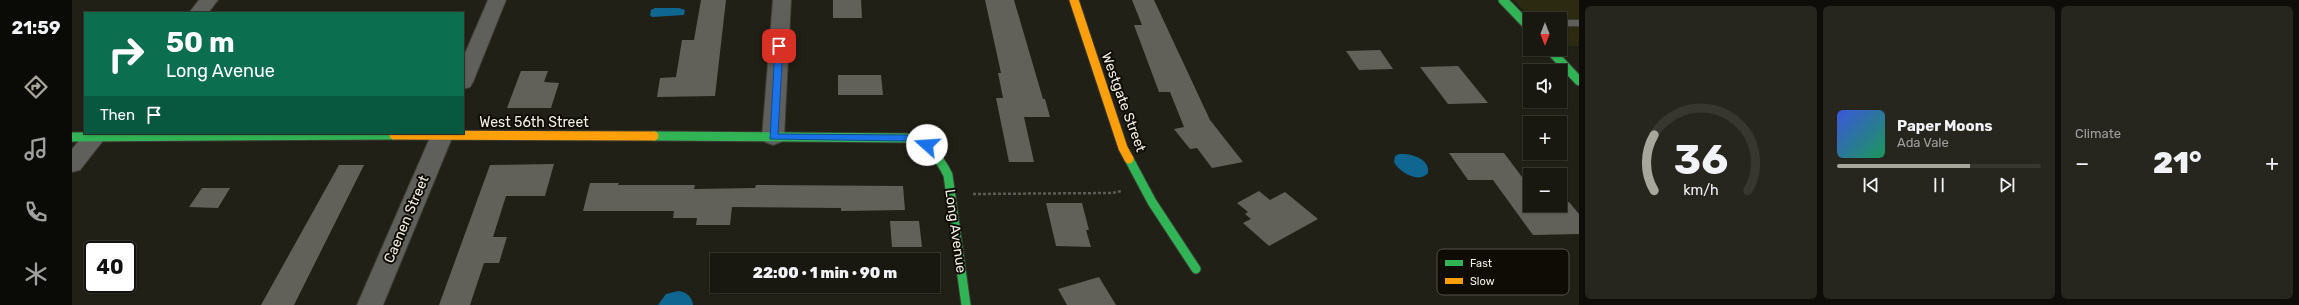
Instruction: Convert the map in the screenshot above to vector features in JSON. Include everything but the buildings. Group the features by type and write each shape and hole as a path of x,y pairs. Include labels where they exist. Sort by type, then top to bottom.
{"street":[{"path":"199,12 209,0"},
{"path":"464,80 498,0"},
{"path":"773,137 782,0"},
{"name":"Westgate Street","path":"1074,0 1123,148 1152,202 1196,269"},
{"path":"1503,0 1523,20"},
{"path":"1556,56 1579,81"},
{"name":"West 56th Street","path":"72,137 96,135 442,134 907,138 927,145 941,158"},
{"name":"Caenen Street","path":"370,305 442,134"},
{"path":"72,164 96,135"},
{"name":"Long Avenue","path":"941,158 948,175 966,305"}],"lane":[{"path":"1567,23 1579,23"}],"path":[{"path":"950,188 968,194 1112,193 1125,190"}],"shaded area":[{"path":"1514,0 1579,0 1579,46 1567,46 1567,12 1525,12"}],"water":[{"path":"655,8 679,8 685,10 684,15 652,17 650,15 651,10"},
{"path":"1399,154 1408,154 1423,160 1428,168 1428,173 1424,176 1415,177 1405,173 1394,162 1395,156"},
{"path":"678,291 684,292 688,295 693,305 658,305 666,294"}],"traffic: fast":[{"path":"1503,0 1523,21"},
{"path":"1556,56 1579,81"},
{"path":"72,137 394,135"},
{"path":"654,136 907,138 932,150 941,160 948,175 966,305"},
{"path":"1129,159 1152,202 1196,269"}],"traffic: slow":[{"path":"1074,0 1123,148 1129,159"},
{"path":"394,135 654,136"}],"route":[{"path":"779,46 773,137 907,138 927,145"}]}
